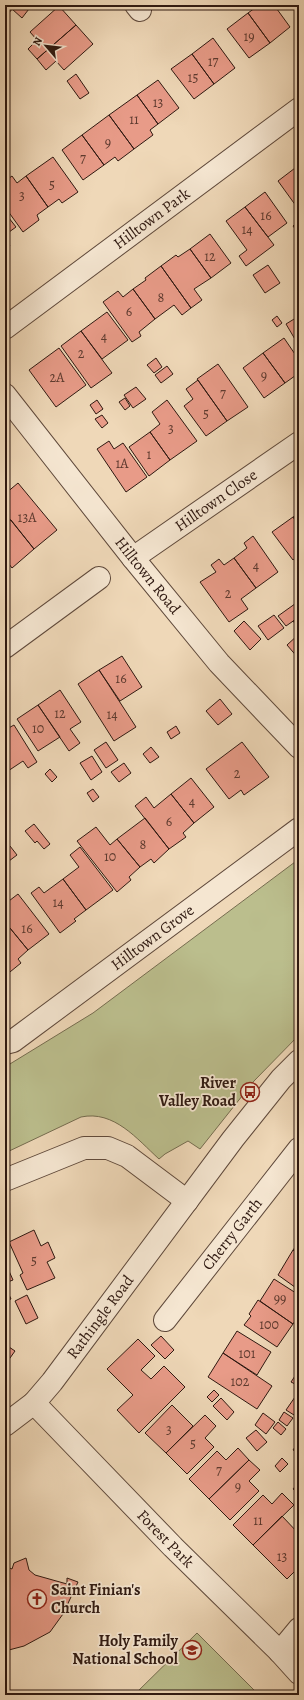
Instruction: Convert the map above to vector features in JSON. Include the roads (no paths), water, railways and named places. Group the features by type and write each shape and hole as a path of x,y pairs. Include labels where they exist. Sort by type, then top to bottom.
{"street":[{"name":"Hilltown Park","path":"5,328 299,109"},
{"name":"Hilltown Road","path":"5,395 133,558 219,663 299,747"},
{"name":"Hilltown Close","path":"133,558 299,443"},
{"path":"5,647 99,578"},
{"name":"Hilltown Grove","path":"5,1043 13,1041 299,829"},
{"path":"5,1180 84,1148 108,1148 127,1156 186,1201 281,1079 299,1061"},
{"name":"Cherry Garth","path":"165,1320 299,1149"},
{"name":"Rathingle Road","path":"5,1425 34,1403 52,1382 186,1201"},
{"name":"Forest Park","path":"34,1403 173,1547 280,1652 299,1673"},
{"path":"280,1652 299,1629"}],"place":[{"name":"River Valley Road","path":"250,1092"},
{"name":"Saint Finian's Church","path":"37,1599"},
{"name":"Holy Family National School","path":"192,1650"}]}
